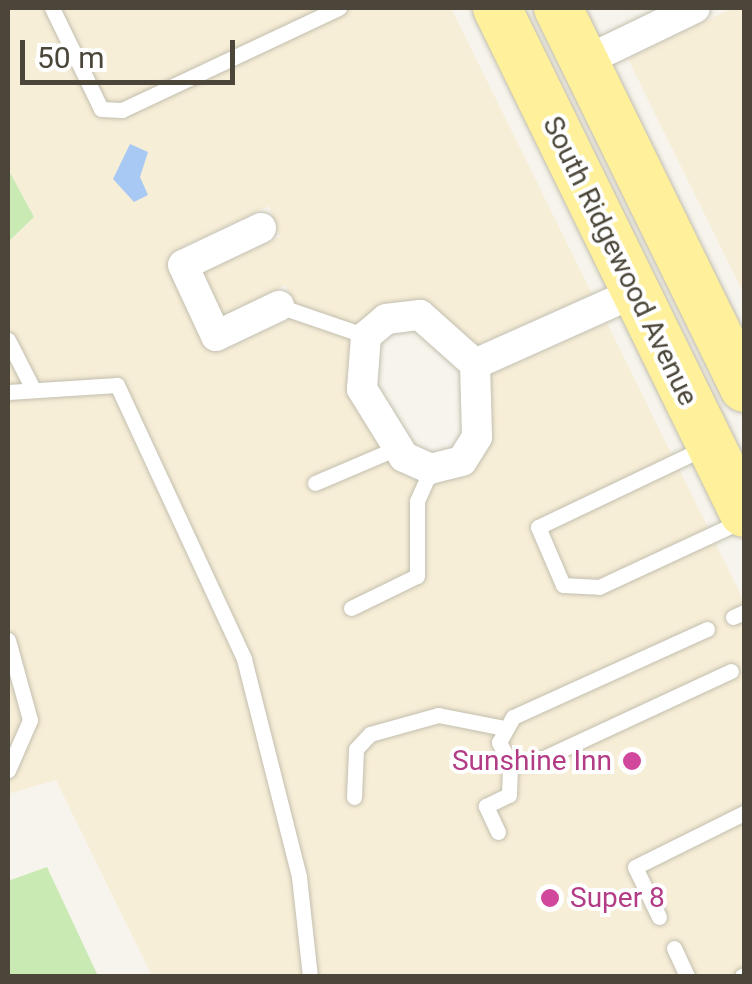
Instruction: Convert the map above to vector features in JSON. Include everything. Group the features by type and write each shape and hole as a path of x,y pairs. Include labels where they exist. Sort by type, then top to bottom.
{"main road":[{"name":"South Ridgewood Avenue","path":"497,8 744,516"},
{"name":"South Ridgewood Avenue","path":"558,8 724,329 744,388"}],"street":[{"path":"585,62 694,8"},
{"path":"261,228 182,264 216,336 279,306"},
{"path":"475,364 636,292"},
{"path":"420,315 475,364 477,437 462,461 432,469 397,448 362,390 366,336 386,320 420,315"}],"lane":[{"path":"52,8 101,109 122,110 339,8"},
{"path":"279,306 366,336"},
{"path":"8,340 33,388"},
{"path":"8,392 117,385 219,594 299,877 310,976"},
{"path":"710,445 538,527 563,586 599,587 744,516"},
{"path":"315,484 397,448"},
{"path":"351,608 417,576 417,500 432,469"},
{"path":"354,797 356,750 370,734 438,715 500,728 707,629"},
{"path":"8,640 30,720 8,770"},
{"path":"510,764 535,762 731,671"},
{"path":"498,832 486,806 509,795 510,764 500,728"},
{"path":"659,917 635,867 744,813"},
{"path":"674,948 687,976"}],"shaded area":[{"path":"8,8 451,8 592,294 477,345 429,301 384,303 352,331 349,398 398,472 426,485 465,477 492,439 491,375 607,323 744,601 744,976 152,976 56,780 8,794 8,242 34,217 8,169","holes":["269,206 280,237 203,273 223,315 286,285 298,316 222,351 204,344 170,273 177,249"]},
{"path":"733,8 744,8 744,294 628,59"}],"green space":[{"path":"8,169 34,217 8,242"},
{"path":"47,867 98,976 8,976 8,881"}],"water":[{"path":"130,144 148,152 140,177 148,195 134,202 113,179"}],"place":[{"name":"Sunshine Inn","path":"632,761"},
{"name":"Super 8","path":"550,898"}]}
